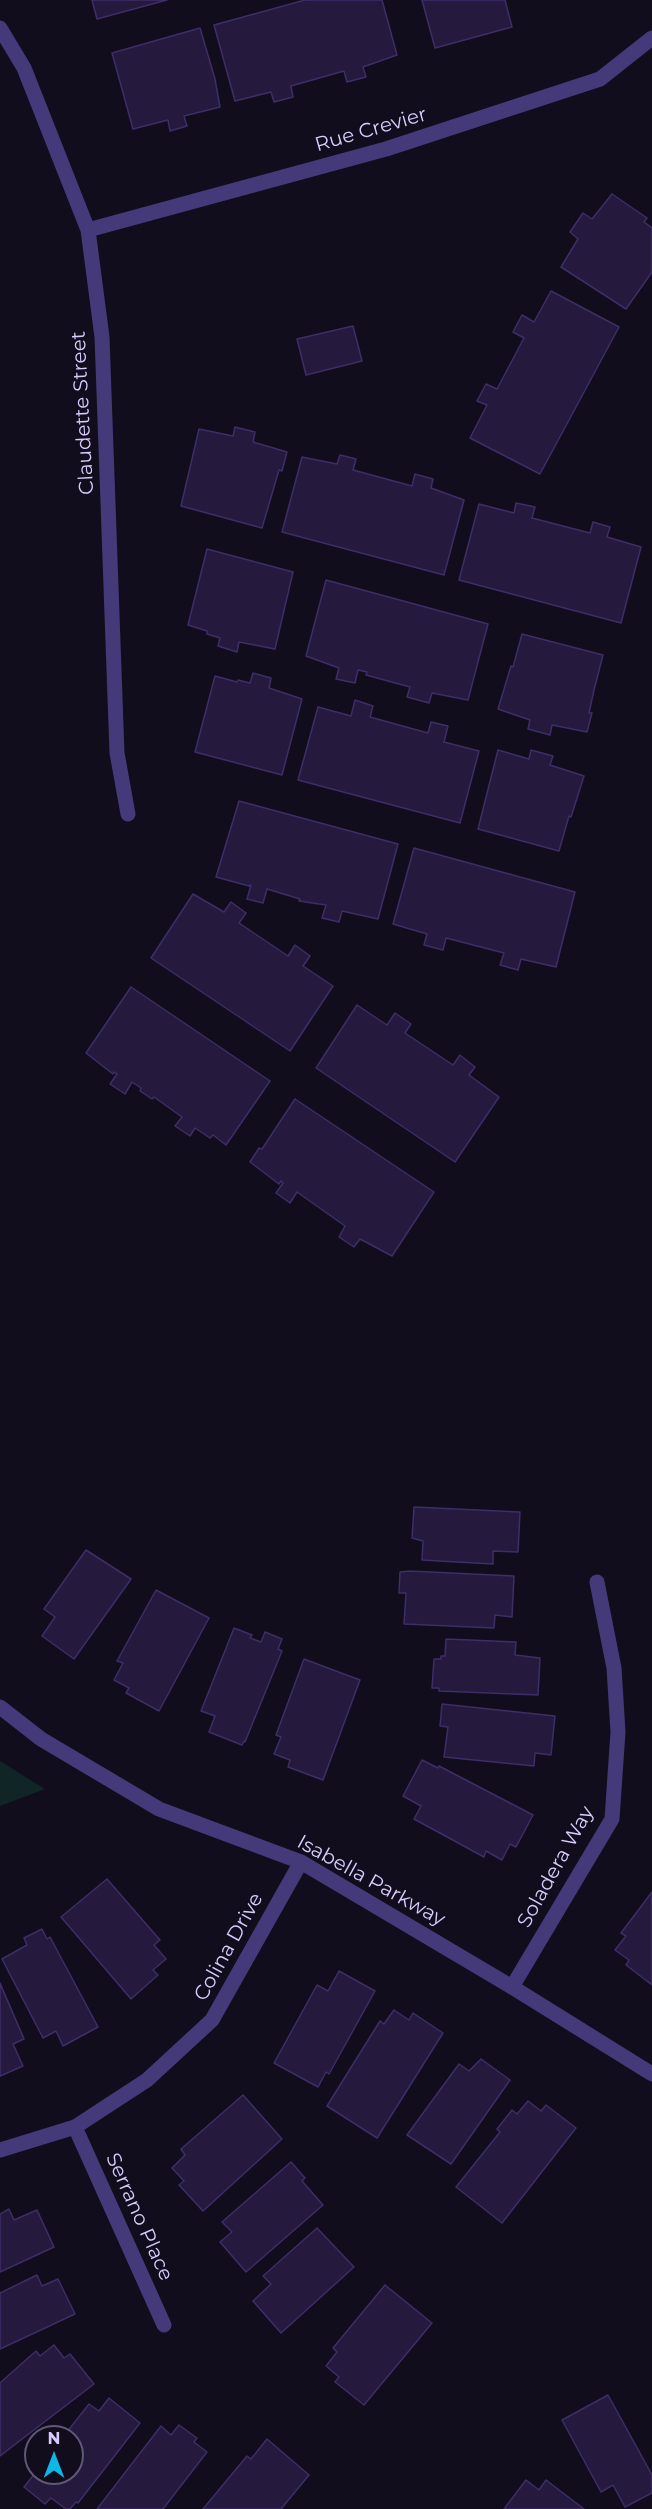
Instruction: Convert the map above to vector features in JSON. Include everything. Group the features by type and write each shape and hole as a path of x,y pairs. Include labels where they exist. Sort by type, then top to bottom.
{"street":[{"name":"Claudette Street","path":"0,28 24,68 88,230 102,337 117,753 128,814"},
{"name":"Rue Crevier","path":"88,230 386,149 600,79 652,38"},
{"name":"Soladera Way","path":"512,1987 612,1819 618,1732 617,1710 614,1668 597,1582"},
{"name":"Isabella Parkway","path":"0,1707 40,1739 159,1809 301,1862 512,1987 652,2074"},
{"name":"Colina Drive","path":"0,2150 75,2127 147,2080 212,2020 301,1862"},
{"name":"Serrano Place","path":"75,2127 164,2325"}],"green space":[{"path":"0,1761 45,1789 0,1806"}],"building":[{"path":"92,0 167,0 97,19"},
{"path":"305,0 382,0 397,55 363,67 366,77 347,82 344,71 291,86 293,97 274,102 271,92 235,101 214,25"},
{"path":"422,0 505,0 512,27 435,48"},
{"path":"200,28 215,79 220,107 184,116 187,126 170,131 168,120 133,129 112,53"},
{"path":"612,194 647,218 644,222 652,228 652,272 626,309 561,267 578,239 570,232 583,213 592,219"},
{"path":"551,291 619,327 540,474 470,438 487,405 477,401 486,384 497,389 524,338 513,332 522,315 534,322"},
{"path":"353,326 362,361 306,375 297,339"},
{"path":"235,427 255,432 253,442 287,452 282,471 279,470 262,528 181,506 199,429 233,436"},
{"path":"340,455 356,459 353,470 412,486 415,474 433,479 431,488 464,500 444,575 282,532 302,457 337,464"},
{"path":"516,503 535,507 532,518 590,533 593,522 610,527 607,537 641,547 621,623 459,580 479,504 514,513"},
{"path":"207,549 293,572 275,649 239,642 237,652 218,646 220,638 188,625"},
{"path":"326,580 488,624 468,700 432,693 429,703 407,697 410,687 366,675 367,672 358,670 355,683 336,679 339,668 306,656"},
{"path":"522,634 603,655 589,713 592,713 587,732 552,725 550,735 528,729 530,720 498,709"},
{"path":"253,673 271,678 269,688 302,699 282,775 195,752 215,676 250,683"},
{"path":"355,700 373,706 370,717 428,733 431,722 448,726 444,742 479,751 460,823 298,780 318,707 351,716"},
{"path":"498,750 529,759 531,750 553,756 550,765 584,776 559,851 478,829"},
{"path":"239,801 398,844 378,919 342,911 339,922 322,918 326,905 299,901 300,899 267,889 263,903 247,899 251,885 216,877"},
{"path":"414,848 575,892 556,967 521,959 518,970 500,965 504,953 446,938 443,950 424,945 427,934 393,924"},
{"path":"193,894 224,912 231,902 246,913 239,923 288,956 295,945 310,956 303,966 333,986 290,1051 151,958"},
{"path":"131,987 270,1081 226,1145 213,1135 210,1138 195,1128 190,1136 175,1126 182,1117 154,1097 152,1099 140,1091 141,1088 132,1082 125,1094 110,1084 117,1074 114,1072 113,1074 86,1053"},
{"path":"357,1005 387,1025 395,1013 411,1024 405,1033 453,1065 460,1055 475,1067 469,1075 499,1097 455,1162 316,1068"},
{"path":"295,1099 434,1192 392,1256 360,1239 354,1247 339,1237 345,1226 297,1192 290,1203 276,1193 283,1183 281,1181 279,1184 250,1162 259,1148 262,1149"},
{"path":"414,1507 520,1512 518,1552 493,1551 493,1564 422,1560 423,1541 412,1538"},
{"path":"86,1550 131,1579 74,1659 42,1636 55,1617 44,1609"},
{"path":"400,1572 514,1576 512,1617 495,1615 494,1628 404,1624 406,1593 399,1593"},
{"path":"156,1590 209,1618 159,1711 126,1693 129,1688 114,1680 123,1663 117,1661"},
{"path":"234,1628 252,1635 250,1638 261,1642 265,1632 282,1639 278,1649 282,1651 242,1745 209,1732 215,1716 201,1711"},
{"path":"446,1639 516,1642 515,1655 540,1658 538,1695 439,1691 439,1688 432,1688 434,1659 441,1659 441,1656 445,1656"},
{"path":"304,1659 360,1680 323,1780 288,1767 290,1760 274,1754 281,1737 276,1735"},
{"path":"442,1704 555,1716 551,1755 535,1753 534,1766 444,1757 448,1727 440,1726"},
{"path":"422,1760 438,1768 439,1766 533,1815 516,1847 510,1844 502,1860 486,1851 484,1857 414,1819 421,1806 403,1796"},
{"path":"107,1879 160,1940 154,1945 166,1959 153,1970 158,1975 131,1999 61,1917"},
{"path":"652,1892 652,1985 626,1965 629,1960 615,1950 626,1936 621,1933"},
{"path":"42,1929 47,1939 50,1937 98,2027 63,2046 56,2031 43,2038 2,1959 27,1945 24,1938"},
{"path":"339,1971 375,1991 329,2074 326,2072 318,2087 274,2063 317,1985 328,1991"},
{"path":"0,1983 24,2039 13,2044 23,2066 0,2076"},
{"path":"394,2010 409,2020 413,2013 443,2033 377,2138 327,2106 380,2021 384,2024"},
{"path":"481,2059 510,2080 451,2164 407,2135 459,2064 469,2071"},
{"path":"243,2095 282,2139 203,2211 179,2185 184,2181 172,2168 185,2155 181,2149"},
{"path":"528,2101 541,2111 546,2105 576,2128 502,2223 456,2187 500,2132 497,2129 512,2110 517,2114"},
{"path":"291,2162 305,2178 302,2181 323,2205 246,2272 220,2242 232,2232 222,2222"},
{"path":"9,2209 14,2220 37,2210 54,2247 0,2272 0,2214"},
{"path":"317,2228 354,2267 281,2333 253,2301 271,2284 263,2276"},
{"path":"37,2275 42,2286 58,2279 75,2314 0,2349 0,2293"},
{"path":"385,2285 432,2323 364,2405 335,2382 339,2377 326,2366 337,2352 333,2348"},
{"path":"54,2345 64,2358 70,2354 94,2384 40,2425 24,2425 24,2438 0,2456 0,2383 36,2351 40,2356"},
{"path":"608,2395 652,2475 652,2493 625,2507 613,2485 601,2492 562,2420"},
{"path":"109,2398 140,2423 78,2503 66,2509 51,2498 45,2504 24,2487 26,2485 84,2485 84,2425 72,2425 89,2404 99,2411"},
{"path":"179,2425 197,2438 194,2442 207,2452 163,2509 97,2509 161,2426 171,2435"},
{"path":"267,2439 309,2475 281,2509 203,2509 247,2456 251,2459"},
{"path":"526,2480 539,2490 546,2480 584,2509 504,2509"}]}
